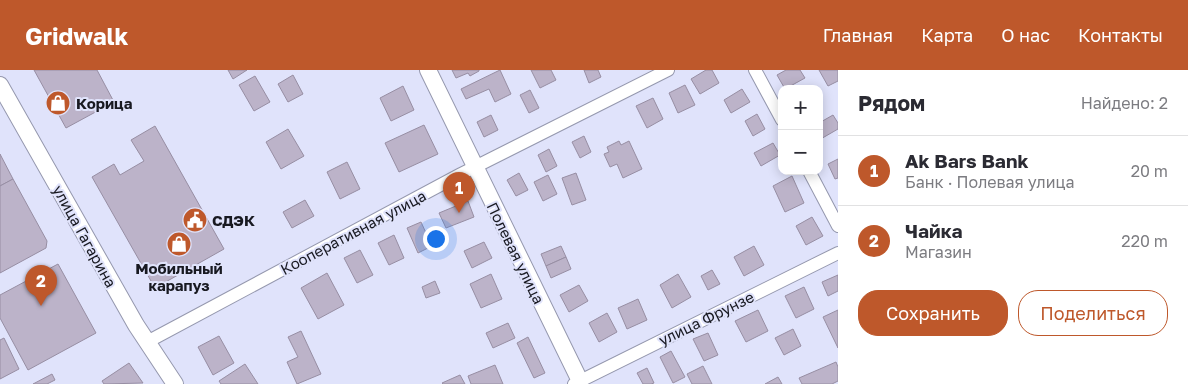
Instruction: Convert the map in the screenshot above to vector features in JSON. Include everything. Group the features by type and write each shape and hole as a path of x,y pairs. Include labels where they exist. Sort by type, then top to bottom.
{"street":[{"name":"Полевая улица","path":"428,70 578,383"},
{"name":"Кооперативная улица","path":"147,342 474,167 668,70"},
{"path":"755,70 778,113"},
{"name":"улица Гагарина","path":"0,85 136,325 175,384"},
{"path":"811,175 838,226"},
{"name":"улица Фрунзе","path":"578,383 838,253"}],"building":[{"path":"34,70 97,70 114,102 66,128"},
{"path":"228,70 247,70 233,79"},
{"path":"452,70 479,71 470,76 468,73 456,78"},
{"path":"500,70 511,94 495,102 489,89 466,99 461,89"},
{"path":"531,70 551,70 556,80 540,88"},
{"path":"584,70 598,70 601,77 589,83"},
{"path":"706,70 712,70 719,83 700,94 691,79"},
{"path":"786,70 800,70 805,78 792,85 783,85 777,75"},
{"path":"819,70 838,70 838,81 828,86"},
{"path":"293,75 303,94 288,102 278,84"},
{"path":"255,76 270,102 254,111 239,85"},
{"path":"685,85 695,105 678,113 669,93"},
{"path":"403,86 414,110 391,121 380,98"},
{"path":"742,89 750,102 731,113 724,100"},
{"path":"530,90 539,108 529,113 520,95"},
{"path":"653,98 663,119 647,128 636,106"},
{"path":"757,114 765,129 753,136 745,121"},
{"path":"491,115 498,130 484,137 477,122"},
{"path":"833,115 838,123 838,129 823,138 823,121"},
{"path":"424,125 438,154 399,172 385,143"},
{"path":"155,126 224,249 155,288 92,177 114,164 120,175 144,161 131,140"},
{"path":"288,129 304,156 281,169 266,142"},
{"path":"584,136 591,152 580,158 572,142"},
{"path":"619,141 621,145 629,141 642,169 623,178 617,164 610,167 604,154 609,152 607,147"},
{"path":"773,143 778,152 778,156 761,166 754,153"},
{"path":"549,149 557,166 546,172 538,155"},
{"path":"0,154 13,179 0,186"},
{"path":"838,159 838,178 835,179 828,164"},
{"path":"347,162 360,189 340,199 327,172"},
{"path":"519,173 528,190 516,196 507,180"},
{"path":"576,173 586,200 572,205 562,178"},
{"path":"548,175 557,194 543,201 534,182"},
{"path":"792,176 804,203 785,212 773,186"},
{"path":"13,179 47,241 46,248 0,273 0,186"},
{"path":"305,200 314,216 292,228 283,212"},
{"path":"468,201 474,217 446,228 439,213"},
{"path":"812,217 823,236 806,245 796,226"},
{"path":"421,222 432,246 418,253 407,228"},
{"path":"394,235 404,258 389,265 378,243"},
{"path":"484,242 492,258 472,268 464,251"},
{"path":"561,246 566,257 546,266 541,254"},
{"path":"754,246 764,265 744,276 734,257"},
{"path":"360,250 373,275 357,283 344,258"},
{"path":"566,257 571,269 551,278 546,266"},
{"path":"58,264 96,333 28,370 0,318 0,295"},
{"path":"712,270 720,284 708,290 701,276"},
{"path":"327,273 344,305 318,319 301,288"},
{"path":"491,274 502,299 481,308 470,284"},
{"path":"678,274 691,297 672,308 660,285"},
{"path":"838,275 838,291 828,296 822,282"},
{"path":"435,281 440,293 426,298 422,287"},
{"path":"579,285 588,301 569,312 560,295"},
{"path":"804,287 814,309 796,318 785,296"},
{"path":"638,299 647,320 627,329 618,308"},
{"path":"758,310 768,331 746,342 735,321"},
{"path":"838,310 838,348 823,317"},
{"path":"607,313 617,332 599,342 589,323"},
{"path":"508,323 515,338 493,348 486,333"},
{"path":"793,329 801,346 784,355 775,338"},
{"path":"301,331 321,374 297,384 287,362 298,357 288,337"},
{"path":"708,333 718,355 704,361 693,339"},
{"path":"219,336 234,363 213,375 198,347"},
{"path":"528,337 545,373 534,378 517,343"},
{"path":"4,338 19,369 0,379 0,340"},
{"path":"671,351 685,377 673,383 660,357"},
{"path":"836,362 838,381 832,384 802,384 799,378"},
{"path":"129,363 143,383 104,384 102,381"},
{"path":"245,364 258,384 221,384 219,381"},
{"path":"495,365 503,384 471,384 468,376"},
{"path":"703,366 712,384 692,384 687,374"},
{"path":"647,368 654,383 643,384 637,373"},
{"path":"52,374 55,380 47,384 33,384"},
{"path":"460,375 465,384 442,383"},
{"path":"778,377 782,384 765,384"}],"place":[{"name":"Корица","path":"58,103"},
{"name":"Ak Bars Bank","path":"459,213"},
{"name":"СДЭК","path":"195,220"},
{"name":"Мобильный карапуз","path":"179,244"},
{"name":"Чайка","path":"41,306"}]}
